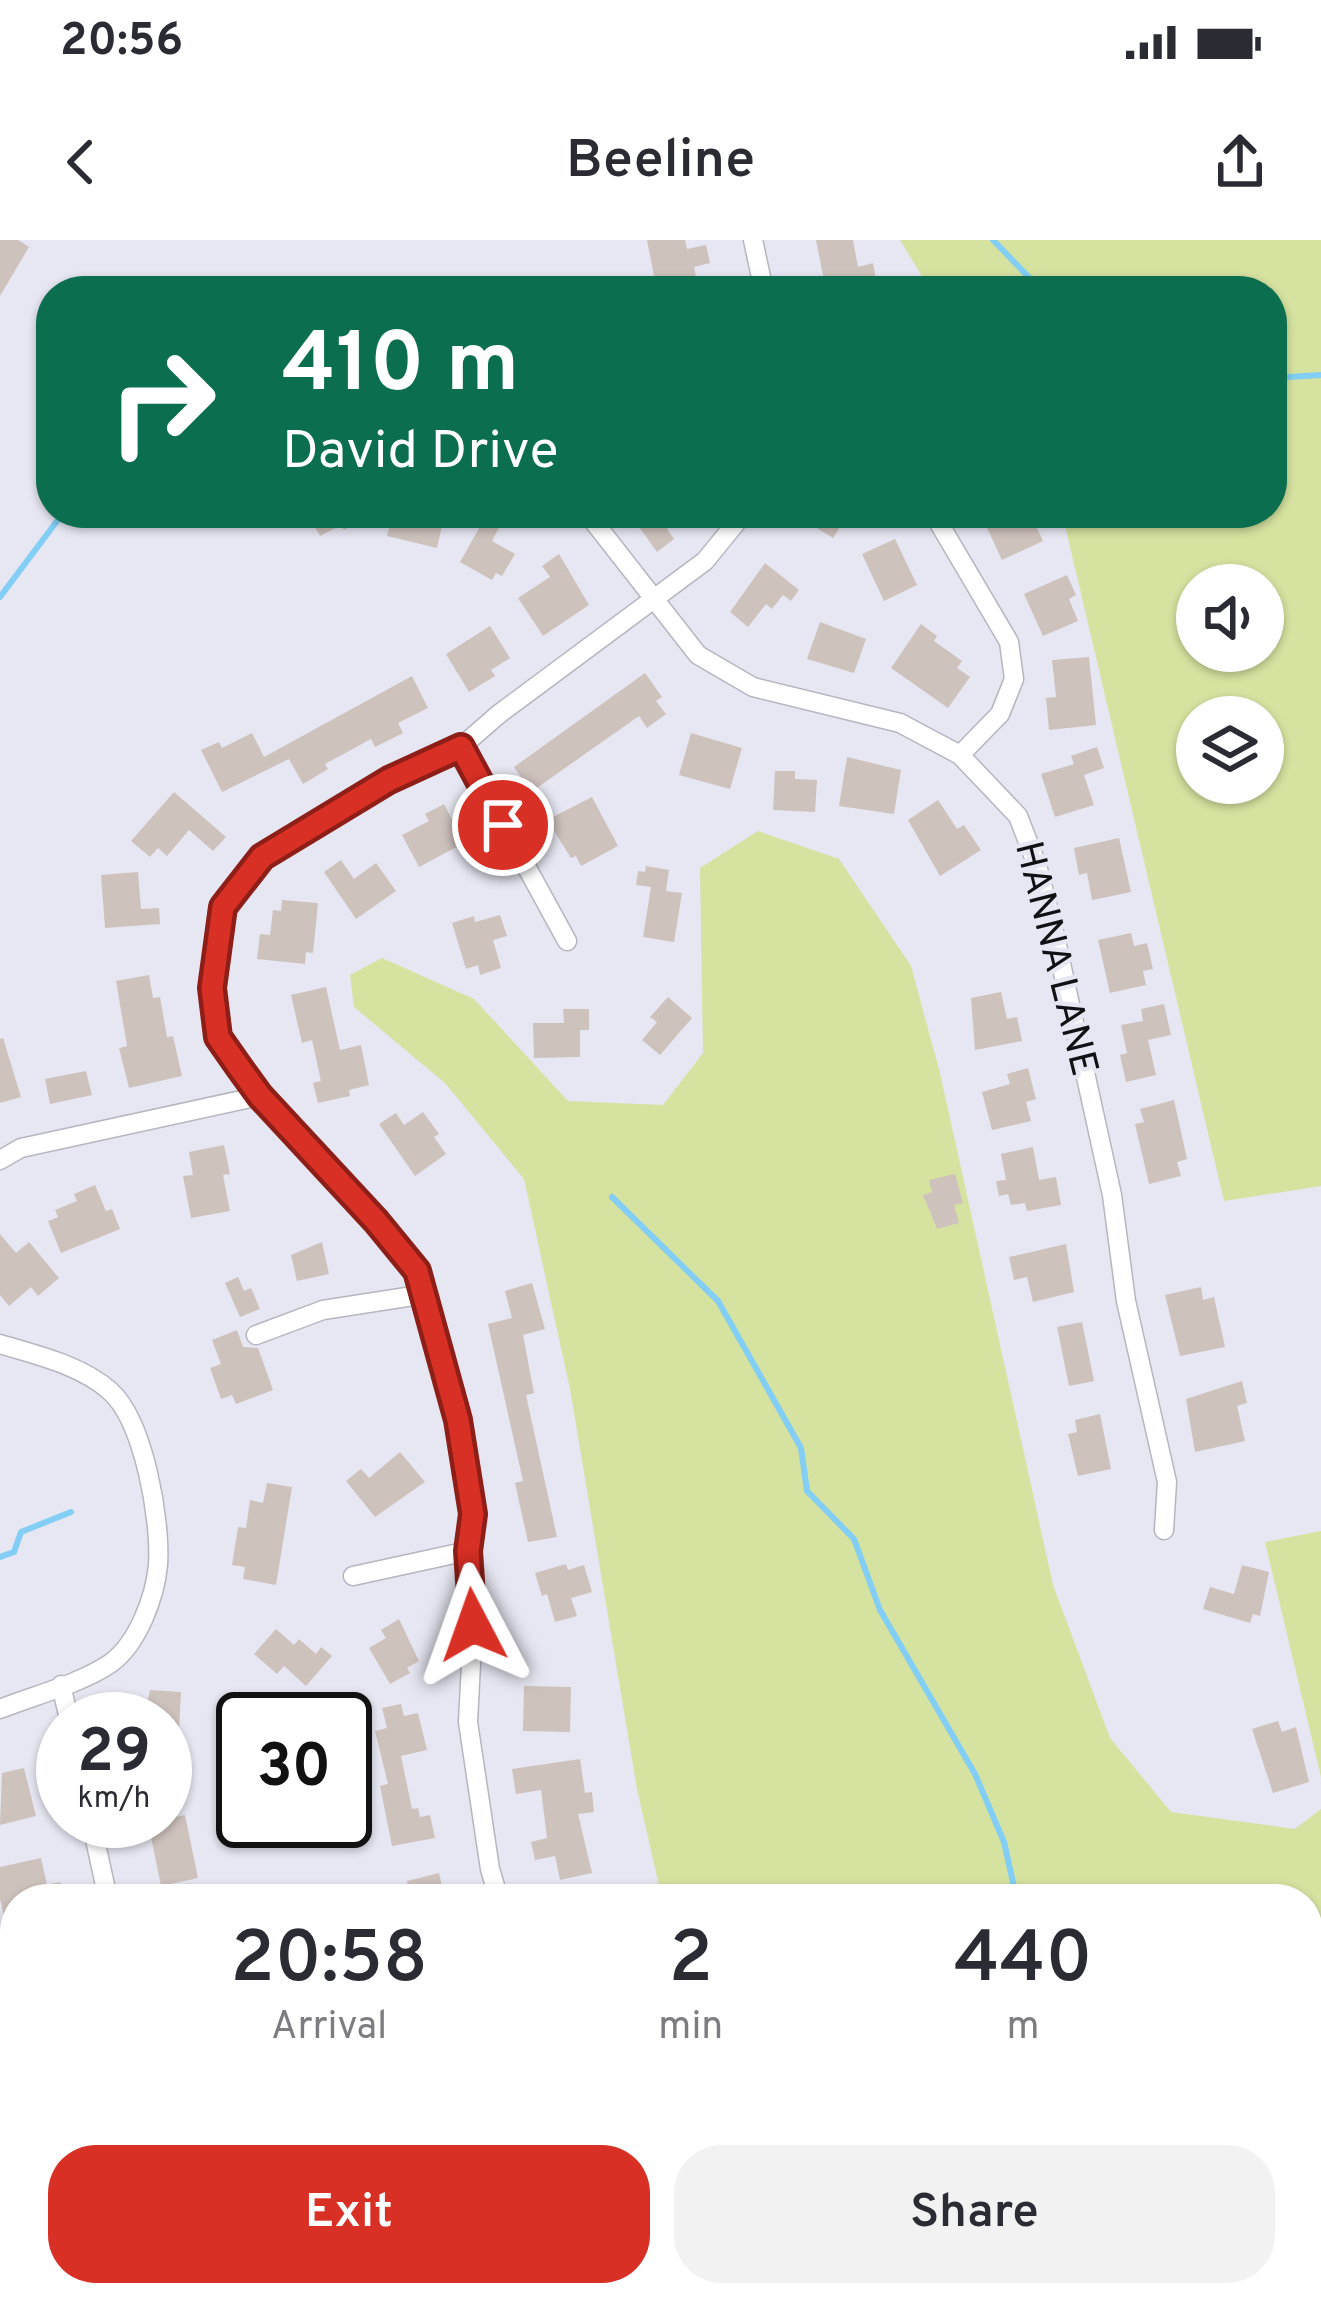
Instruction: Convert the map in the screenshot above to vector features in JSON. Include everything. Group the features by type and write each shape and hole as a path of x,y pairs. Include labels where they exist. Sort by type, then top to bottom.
{"street":[{"path":"753,240 761,276"},
{"name":"HANNA LANE","path":"598,528 698,655 753,687 900,723 960,755 1018,816 1036,865 1112,1196 1126,1301 1167,1482 1164,1530"},
{"path":"494,1884 468,1722 473,1625 468,1551 473,1514 458,1420 426,1294 404,1252 260,1096 218,1037 212,988 223,907 262,857 389,780 461,747 705,561 732,528"},
{"path":"942,528 1009,642 1014,679 1000,714 960,755"},
{"path":"461,747 567,941"},
{"path":"0,1160 21,1148 260,1096"},
{"path":"256,1335 323,1310 426,1294"},
{"path":"0,1344 61,1363 110,1390 134,1422 154,1510 158,1563 152,1598 112,1662 0,1709"},
{"path":"353,1576 468,1551"},
{"path":"62,1685 63,1692"},
{"path":"97,1848 105,1884"}],"green space":[{"path":"900,240 1321,240 1321,1186 1224,1201 1066,528 1287,528 1287,276 922,276"},
{"path":"758,831 839,859 911,966 940,1073 1053,1585 1110,1738 1171,1812 1295,1829 1321,1809 1321,1884 659,1884 637,1789 570,1389 524,1179 445,1083 354,1007 350,975 382,958 474,999 568,1101 663,1105 703,1053 700,868"},
{"path":"1321,1531 1321,1777 1265,1542"}],"building":[{"path":"0,240 18,240 29,247 0,296"},
{"path":"647,240 685,240 687,249 706,245 710,263 694,267 696,276 654,276"},
{"path":"816,240 853,240 858,267 873,263 875,276 823,276"},
{"path":"389,528 442,528 437,548 387,536"},
{"path":"479,528 499,528 492,541 515,554 502,576 496,573 492,580 460,562"},
{"path":"640,528 668,528 674,539 657,552"},
{"path":"817,528 839,528 833,538"},
{"path":"987,528 1037,528 1043,541 1002,560"},
{"path":"895,539 917,585 884,601 862,554"},
{"path":"559,554 589,605 543,636 518,598 550,577 542,566"},
{"path":"765,563 799,590 791,601 783,595 772,609 766,604 748,627 730,612"},
{"path":"1067,575 1076,595 1069,599 1078,621 1043,636 1024,594"},
{"path":"820,622 866,639 854,673 807,659"},
{"path":"921,624 937,636 934,641 962,661 957,668 970,677 948,708 891,668"},
{"path":"490,626 510,658 491,670 495,676 469,692 446,654"},
{"path":"1089,657 1096,725 1049,730 1046,698 1056,697 1052,660"},
{"path":"645,673 662,697 656,701 666,714 647,728 639,716 531,792 514,767"},
{"path":"412,676 428,708 398,723 403,733 375,747 371,739 325,764 328,769 303,784 289,759 222,792 201,750 219,742 222,748 252,733 264,757"},
{"path":"691,733 742,748 730,789 679,775"},
{"path":"1097,747 1104,768 1084,775 1094,805 1055,817 1041,774 1074,764 1071,756"},
{"path":"847,757 901,770 894,814 839,806"},
{"path":"775,771 795,771 795,779 817,780 815,812 773,810"},
{"path":"174,792 226,837 213,851 189,830 167,856 158,848 150,857 131,841"},
{"path":"592,797 618,846 581,866 547,820"},
{"path":"938,800 957,829 964,825 981,850 940,876 908,820"},
{"path":"444,804 464,843 419,867 402,835 429,821 425,814"},
{"path":"1119,838 1131,892 1092,900 1087,873 1079,875 1074,848"},
{"path":"341,860 354,879 376,863 396,891 356,919 324,872"},
{"path":"646,866 669,870 666,891 682,893 674,942 643,937 651,887 636,885 638,871 645,872"},
{"path":"138,872 141,909 159,908 160,924 105,928 101,875"},
{"path":"282,900 318,903 313,953 306,952 305,964 257,959 260,934 270,935 273,910 281,911"},
{"path":"500,915 507,936 493,940 501,968 480,975 478,965 466,969 452,923"},
{"path":"1131,933 1134,946 1147,943 1153,969 1143,971 1146,985 1110,993 1098,940"},
{"path":"149,975 153,998 160,997 167,1037 173,1036 182,1076 129,1088 119,1048 127,1046 116,981"},
{"path":"326,987 340,1050 361,1045 369,1085 349,1090 350,1096 318,1103 313,1083 321,1081 312,1040 302,1043 291,995"},
{"path":"1001,992 1007,1019 1017,1017 1022,1041 975,1050 971,998"},
{"path":"668,997 692,1018 660,1055 642,1040 657,1022 650,1017"},
{"path":"1164,1004 1171,1035 1148,1040 1156,1075 1126,1082 1120,1055 1127,1053 1121,1025 1143,1021 1141,1009"},
{"path":"563,1009 589,1009 589,1030 580,1030 580,1057 534,1058 533,1023 564,1023"},
{"path":"0,1039 21,1097 0,1103"},
{"path":"1028,1068 1036,1099 1026,1102 1031,1121 992,1130 982,1092 1010,1084 1007,1074"},
{"path":"86,1071 92,1095 50,1104 45,1079"},
{"path":"1174,1100 1187,1159 1177,1162 1181,1176 1149,1184 1135,1124 1144,1122 1140,1109"},
{"path":"423,1112 446,1154 415,1176 379,1124 396,1113 404,1125"},
{"path":"224,1145 230,1174 223,1175 230,1211 191,1218 183,1176 193,1175 189,1152"},
{"path":"1033,1147 1039,1180 1056,1177 1061,1205 1027,1211 1025,1203 1011,1205 1008,1194 999,1196 996,1181 1006,1180 1001,1154"},
{"path":"955,1174 963,1203 954,1205 959,1223 937,1229 923,1195 932,1192 929,1180"},
{"path":"95,1185 120,1229 61,1253 48,1221 58,1217 55,1210 77,1201 74,1194"},
{"path":"0,1234 16,1253 29,1242 59,1278 38,1296 31,1287 9,1306 0,1295"},
{"path":"322,1242 329,1274 297,1281 291,1255"},
{"path":"1066,1244 1074,1292 1033,1302 1027,1277 1014,1280 1009,1257"},
{"path":"238,1277 244,1291 251,1288 260,1309 240,1317 225,1283"},
{"path":"532,1283 545,1329 523,1335 534,1393 526,1395 557,1537 528,1542 515,1483 523,1481 488,1324 512,1318 505,1291"},
{"path":"1201,1287 1203,1300 1214,1297 1225,1347 1180,1356 1165,1295"},
{"path":"1082,1322 1094,1381 1069,1386 1057,1327"},
{"path":"237,1330 243,1347 258,1348 273,1390 236,1404 232,1395 221,1399 210,1368 221,1364 212,1340"},
{"path":"1242,1381 1247,1403 1237,1406 1245,1441 1195,1452 1186,1399"},
{"path":"1100,1414 1111,1469 1078,1476 1068,1434 1077,1432 1075,1420"},
{"path":"400,1452 425,1482 375,1517 346,1481 361,1469 369,1478"},
{"path":"267,1483 292,1487 276,1585 243,1579 245,1567 232,1565 238,1527 246,1528 250,1500 263,1503"},
{"path":"566,1564 568,1570 584,1565 592,1592 571,1598 577,1616 555,1622 535,1573"},
{"path":"1242,1565 1269,1572 1260,1616 1253,1614 1250,1623 1203,1609 1210,1587 1234,1594"},
{"path":"399,1619 419,1661 407,1668 410,1673 390,1684 369,1648 386,1638 381,1630"},
{"path":"276,1629 294,1645 299,1639 316,1654 321,1647 332,1656 306,1686 284,1666 277,1674 254,1654"},
{"path":"524,1686 571,1687 570,1732 523,1731"},
{"path":"401,1704 404,1716 418,1713 427,1750 401,1756 412,1809 418,1808 420,1817 430,1815 435,1838 392,1846 380,1786 388,1784 375,1731 387,1728 382,1708"},
{"path":"1278,1721 1282,1732 1296,1727 1309,1782 1273,1793 1252,1729"},
{"path":"580,1759 585,1793 592,1792 594,1812 578,1814 592,1873 560,1880 555,1856 535,1860 531,1842 547,1838 541,1790 516,1794 512,1769"},
{"path":"24,1768 36,1816 0,1825 2,1773"},
{"path":"153,1848 192,1848 198,1878 161,1884"},
{"path":"41,1858 47,1884 0,1884 0,1867"},
{"path":"439,1873 442,1884 408,1884"}],"waterway":[{"path":"993,240 1028,276"},
{"path":"1287,377 1321,375"},
{"path":"0,597 52,528"},
{"path":"612,1197 718,1301 801,1448 807,1491 854,1539 880,1610 975,1774 1004,1842 1013,1884"},
{"path":"0,1557 14,1552 21,1532 71,1512"}],"route":[{"path":"473,1625 468,1551 473,1514 458,1420 417,1271 260,1096 218,1037 212,988 223,907 262,857 389,780 461,747 503,825"}]}
